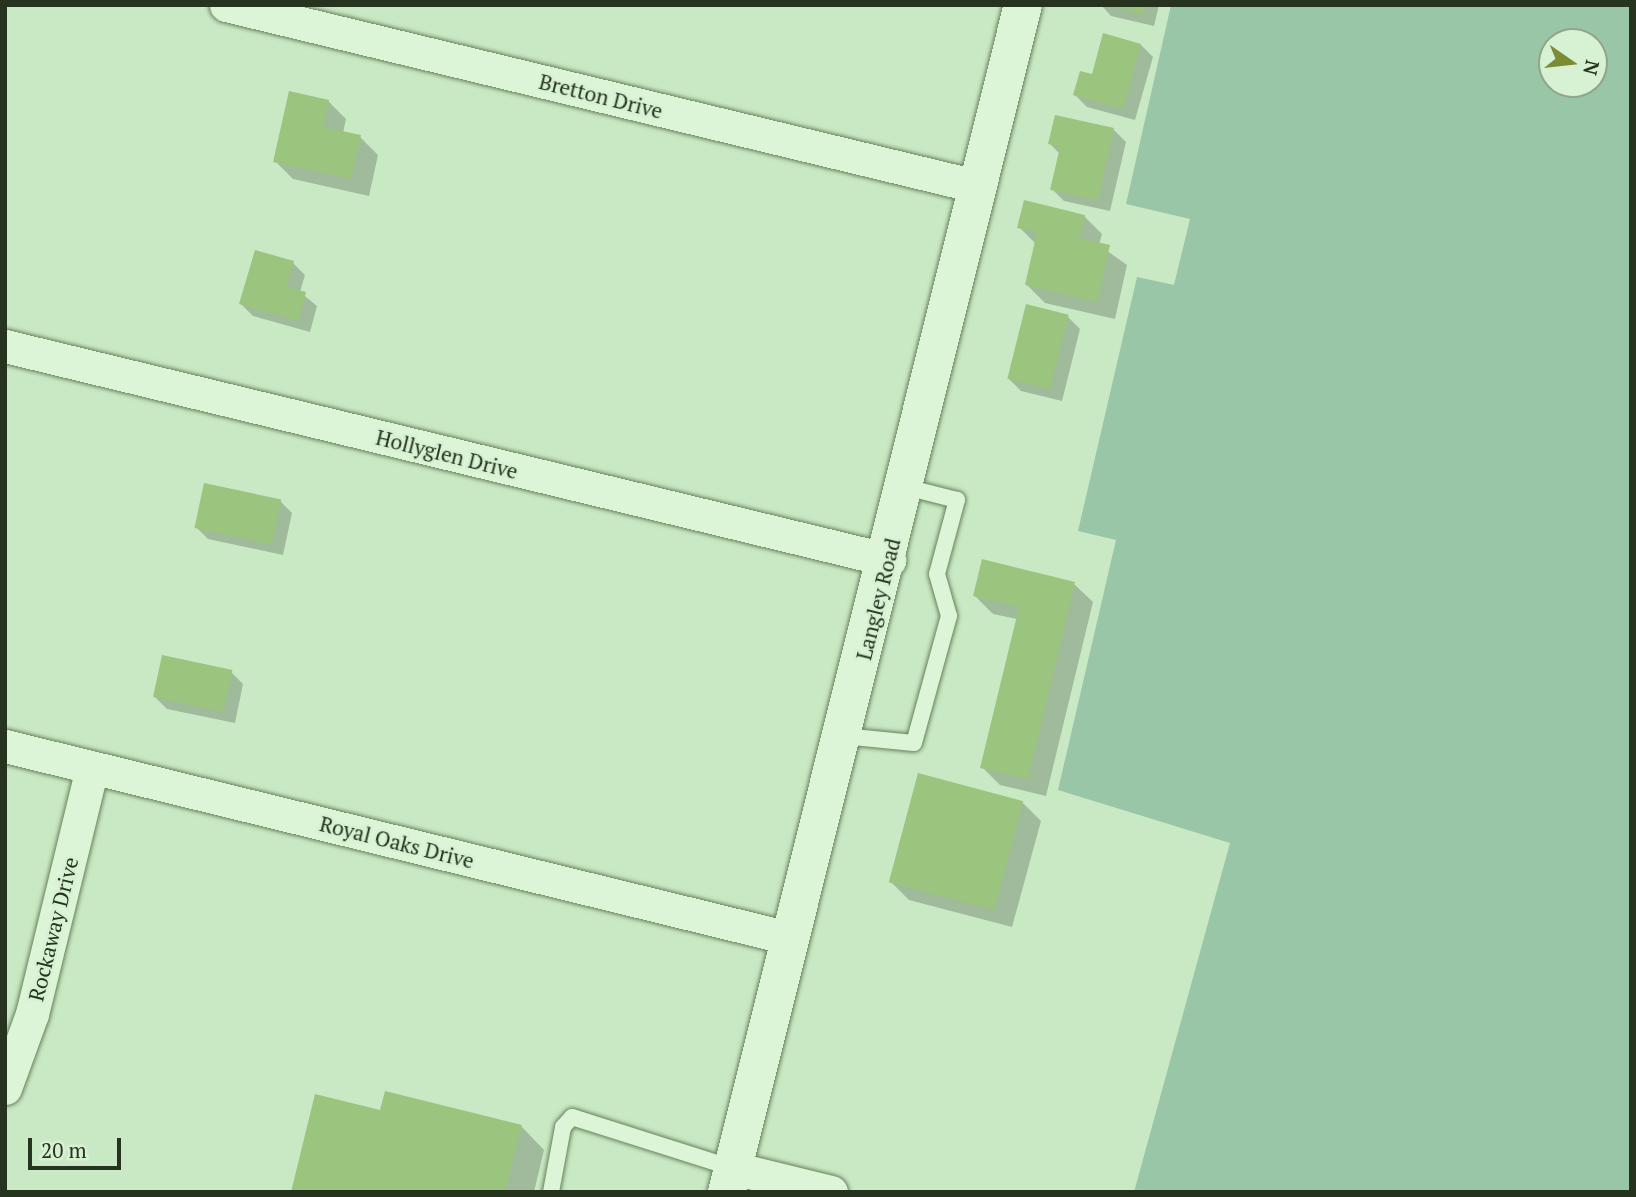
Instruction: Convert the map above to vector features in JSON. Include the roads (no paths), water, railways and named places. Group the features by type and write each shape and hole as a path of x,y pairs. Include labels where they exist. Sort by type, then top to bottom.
{"street":[{"name":"Bretton Drive","path":"226,5 976,186"},
{"name":"Langley Road","path":"730,1180 789,938 889,560 976,186 1023,5"},
{"name":"Hollyglen Drive","path":"5,346 889,560"},
{"name":"Royal Oaks Drive","path":"5,746 789,938"},
{"name":"Rockaway Drive","path":"5,1088 32,1014 92,768"},
{"path":"730,1180 825,1191"}],"lane":[{"path":"842,736 914,743 949,616 937,574 957,500 906,487"},
{"path":"551,1192 563,1127 572,1117 730,1180"}]}
